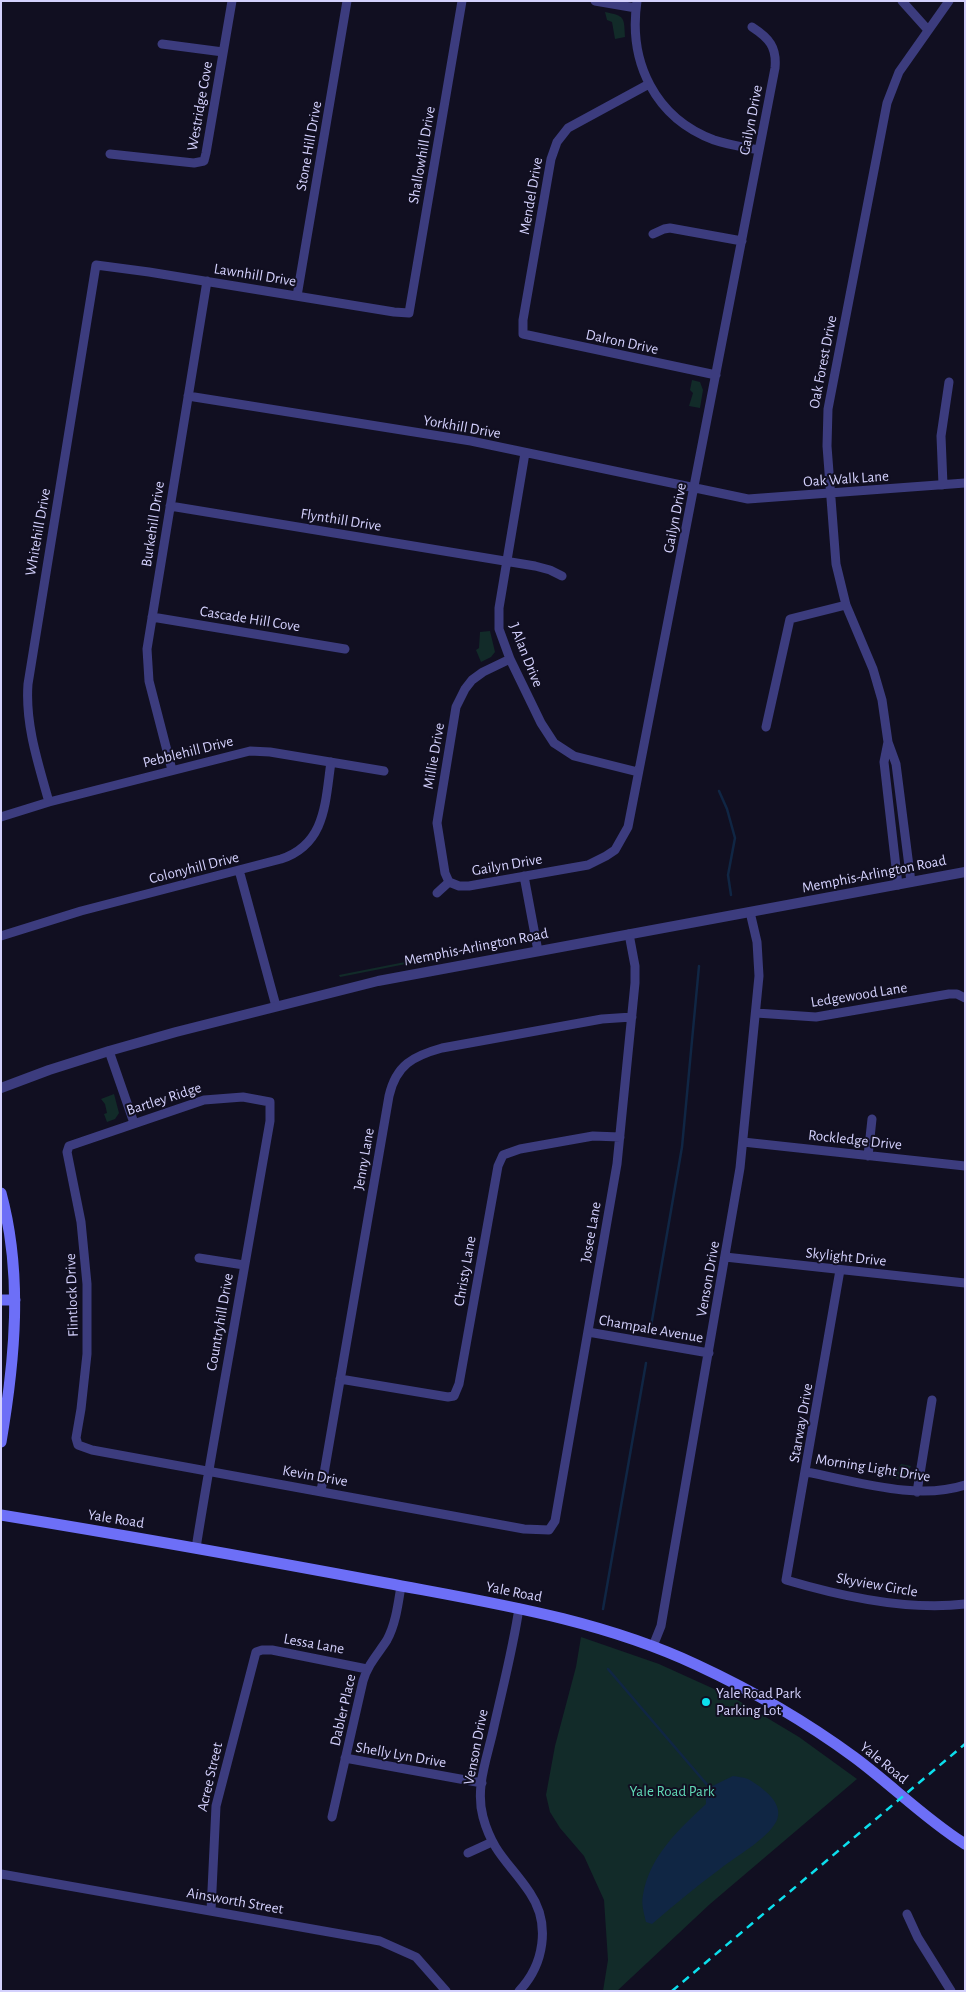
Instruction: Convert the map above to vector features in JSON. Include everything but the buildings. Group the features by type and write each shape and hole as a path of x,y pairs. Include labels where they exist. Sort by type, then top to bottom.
{"main road":[{"path":"1,1193 11,1246 15,1300 12,1373 1,1442"},
{"path":"1,1300 15,1300"},
{"name":"Yale Road","path":"1,1514 519,1608 566,1618 616,1633 696,1664 797,1718 856,1758 921,1813 965,1844"}],"street":[{"path":"162,44 223,52 232,1"},
{"name":"Stone Hill Drive","path":"297,296 348,1"},
{"name":"Shallowhill Drive","path":"409,313 462,1"},
{"path":"595,1 637,5 634,31 636,47 649,84 672,114 694,131 716,140 759,150"},
{"path":"902,1 928,30"},
{"name":"Oak Forest Drive","path":"911,882 896,764 888,742 882,700 873,669 846,605 836,564 826,446 827,416 887,102 899,72 949,1"},
{"name":"Gailyn Drive","path":"449,882 459,886 469,886 588,865 615,850 628,827 776,59 771,42 752,27"},
{"name":"Westridge Cove","path":"110,154 194,163 204,161 223,52"},
{"name":"Mendel Drive","path":"523,334 523,320 551,159 557,142 572,125 649,84"},
{"path":"653,234 670,228 742,241"},
{"name":"Lawnhill Drive","path":"96,265 409,313"},
{"name":"Whitehill Drive","path":"48,802 30,732 27,708 28,684 96,265"},
{"name":"Burkehill Drive","path":"172,770 147,670 147,649 208,281"},
{"name":"Dalron Drive","path":"523,334 716,375"},
{"path":"943,485 941,436 949,382"},
{"name":"Yorkhill Drive","path":"188,396 471,441 730,494"},
{"name":"J Alan Drive","path":"525,453 499,608 498,624 510,659 541,723 554,743 574,756 638,772"},
{"name":"Oak Walk Lane","path":"730,494 748,499 965,483"},
{"name":"Flynthill Drive","path":"170,506 542,567 562,576"},
{"path":"766,727 790,620 846,605"},
{"name":"Cascade Hill Cove","path":"152,617 344,649"},
{"name":"Millie Drive","path":"449,882 445,873 438,835 438,819 456,707 472,680 483,672 510,659"},
{"name":"Oak Forest Drive","path":"888,742 884,762 898,885"},
{"name":"Pebblehill Drive","path":"1,817 48,802 250,751 270,752 384,771"},
{"name":"Colonyhill Drive","path":"1,936 81,911 289,856 308,843 318,829 323,815 331,762"},
{"path":"239,870 276,1006"},
{"name":"Memphis-Arlington Road","path":"1,1088 109,1051 378,981 965,872"},
{"path":"524,876 538,951"},
{"path":"437,894 449,882"},
{"name":"Venson Drive","path":"653,1646 661,1626 736,1195 759,976 758,950 750,912"},
{"name":"Josee Lane","path":"549,1530 555,1521 617,1164 635,975 629,934"},
{"name":"Ledgewood Lane","path":"756,1013 816,1017 949,994 964,997"},
{"name":"Jenny Lane","path":"321,1491 389,1096 400,1070 413,1058 442,1048 602,1019 632,1017"},
{"path":"109,1051 134,1123"},
{"name":"Bartley Ridge","path":"69,1146 212,1098 243,1097 270,1102"},
{"name":"Countryhill Drive","path":"196,1548 270,1122 270,1102"},
{"path":"868,1156 872,1119"},
{"name":"Christy Lane","path":"340,1379 414,1392 454,1396 459,1384 500,1159 507,1152 520,1149 593,1136 620,1136"},
{"name":"Rockledge Drive","path":"743,1142 965,1166"},
{"name":"Flintlock Drive","path":"69,1146 67,1152 81,1222 87,1284 87,1354 76,1438 77,1444"},
{"name":"Skylight Drive","path":"725,1257 965,1283"},
{"path":"200,1258 244,1265"},
{"name":"Starway Drive","path":"786,1580 840,1270"},
{"name":"Champale Avenue","path":"588,1332 708,1353"},
{"path":"917,1492 932,1400"},
{"name":"Kevin Drive","path":"77,1444 84,1448 524,1529 544,1532 549,1530"},
{"name":"Morning Light Drive","path":"806,1472 917,1492 936,1492 965,1485"},
{"name":"Skyview Circle","path":"786,1580 814,1588 908,1606 942,1607 965,1604"},
{"name":"Dabler Place","path":"332,1817 367,1669 390,1632 401,1586"},
{"name":"Venson Drive","path":"519,1608 482,1783 481,1809 492,1842 501,1857 531,1894 541,1916 543,1934 541,1950 533,1972 519,1991"},
{"name":"Lessa Lane","path":"256,1652 272,1650 367,1669"},
{"name":"Acree Street","path":"211,1911 216,1806 256,1652"},
{"name":"Shelly Lyn Drive","path":"345,1758 482,1783"},
{"path":"468,1853 492,1842"},
{"name":"Ainsworth Street","path":"1,1874 387,1943 416,1957 446,1991"},
{"path":"907,1914 918,1938 951,1991"}],"green space":[{"path":"605,12 622,18 624,21 625,37 615,39 612,22 607,20"},
{"path":"692,380 700,382 703,390 700,408 689,406 693,393 690,390"},
{"path":"490,631 495,652 491,657 481,662 476,650 479,648 480,632"},
{"path":"520,936 512,943 340,977 339,975 512,941"},
{"path":"114,1094 119,1113 115,1119 107,1122 104,1114 107,1113 105,1104 101,1099"},
{"path":"901,1464 911,1466 906,1477 900,1479 884,1476 885,1467 898,1469"},
{"name":"Yale Road Park","path":"581,1637 659,1664 734,1698 799,1737 857,1779 710,1904 617,1991 603,1991 608,1960 604,1900 584,1856 560,1828 550,1812 546,1795 555,1746 576,1667"}],"water":[{"path":"733,1776 748,1779 766,1791 778,1809 776,1822 758,1841 703,1882 652,1924 646,1922 643,1895 646,1881 658,1856 686,1823 706,1804 704,1790"}],"waterway":[{"path":"719,791 727,809 735,838 728,875 731,895"},
{"path":"650,1332 682,1147 699,966"},
{"path":"603,1609 646,1363"},
{"path":"608,1669 709,1787"}],"railway":[{"path":"672,1991 965,1744"}],"place":[{"name":"Yale Road Park Parking Lot","path":"706,1702"}]}
